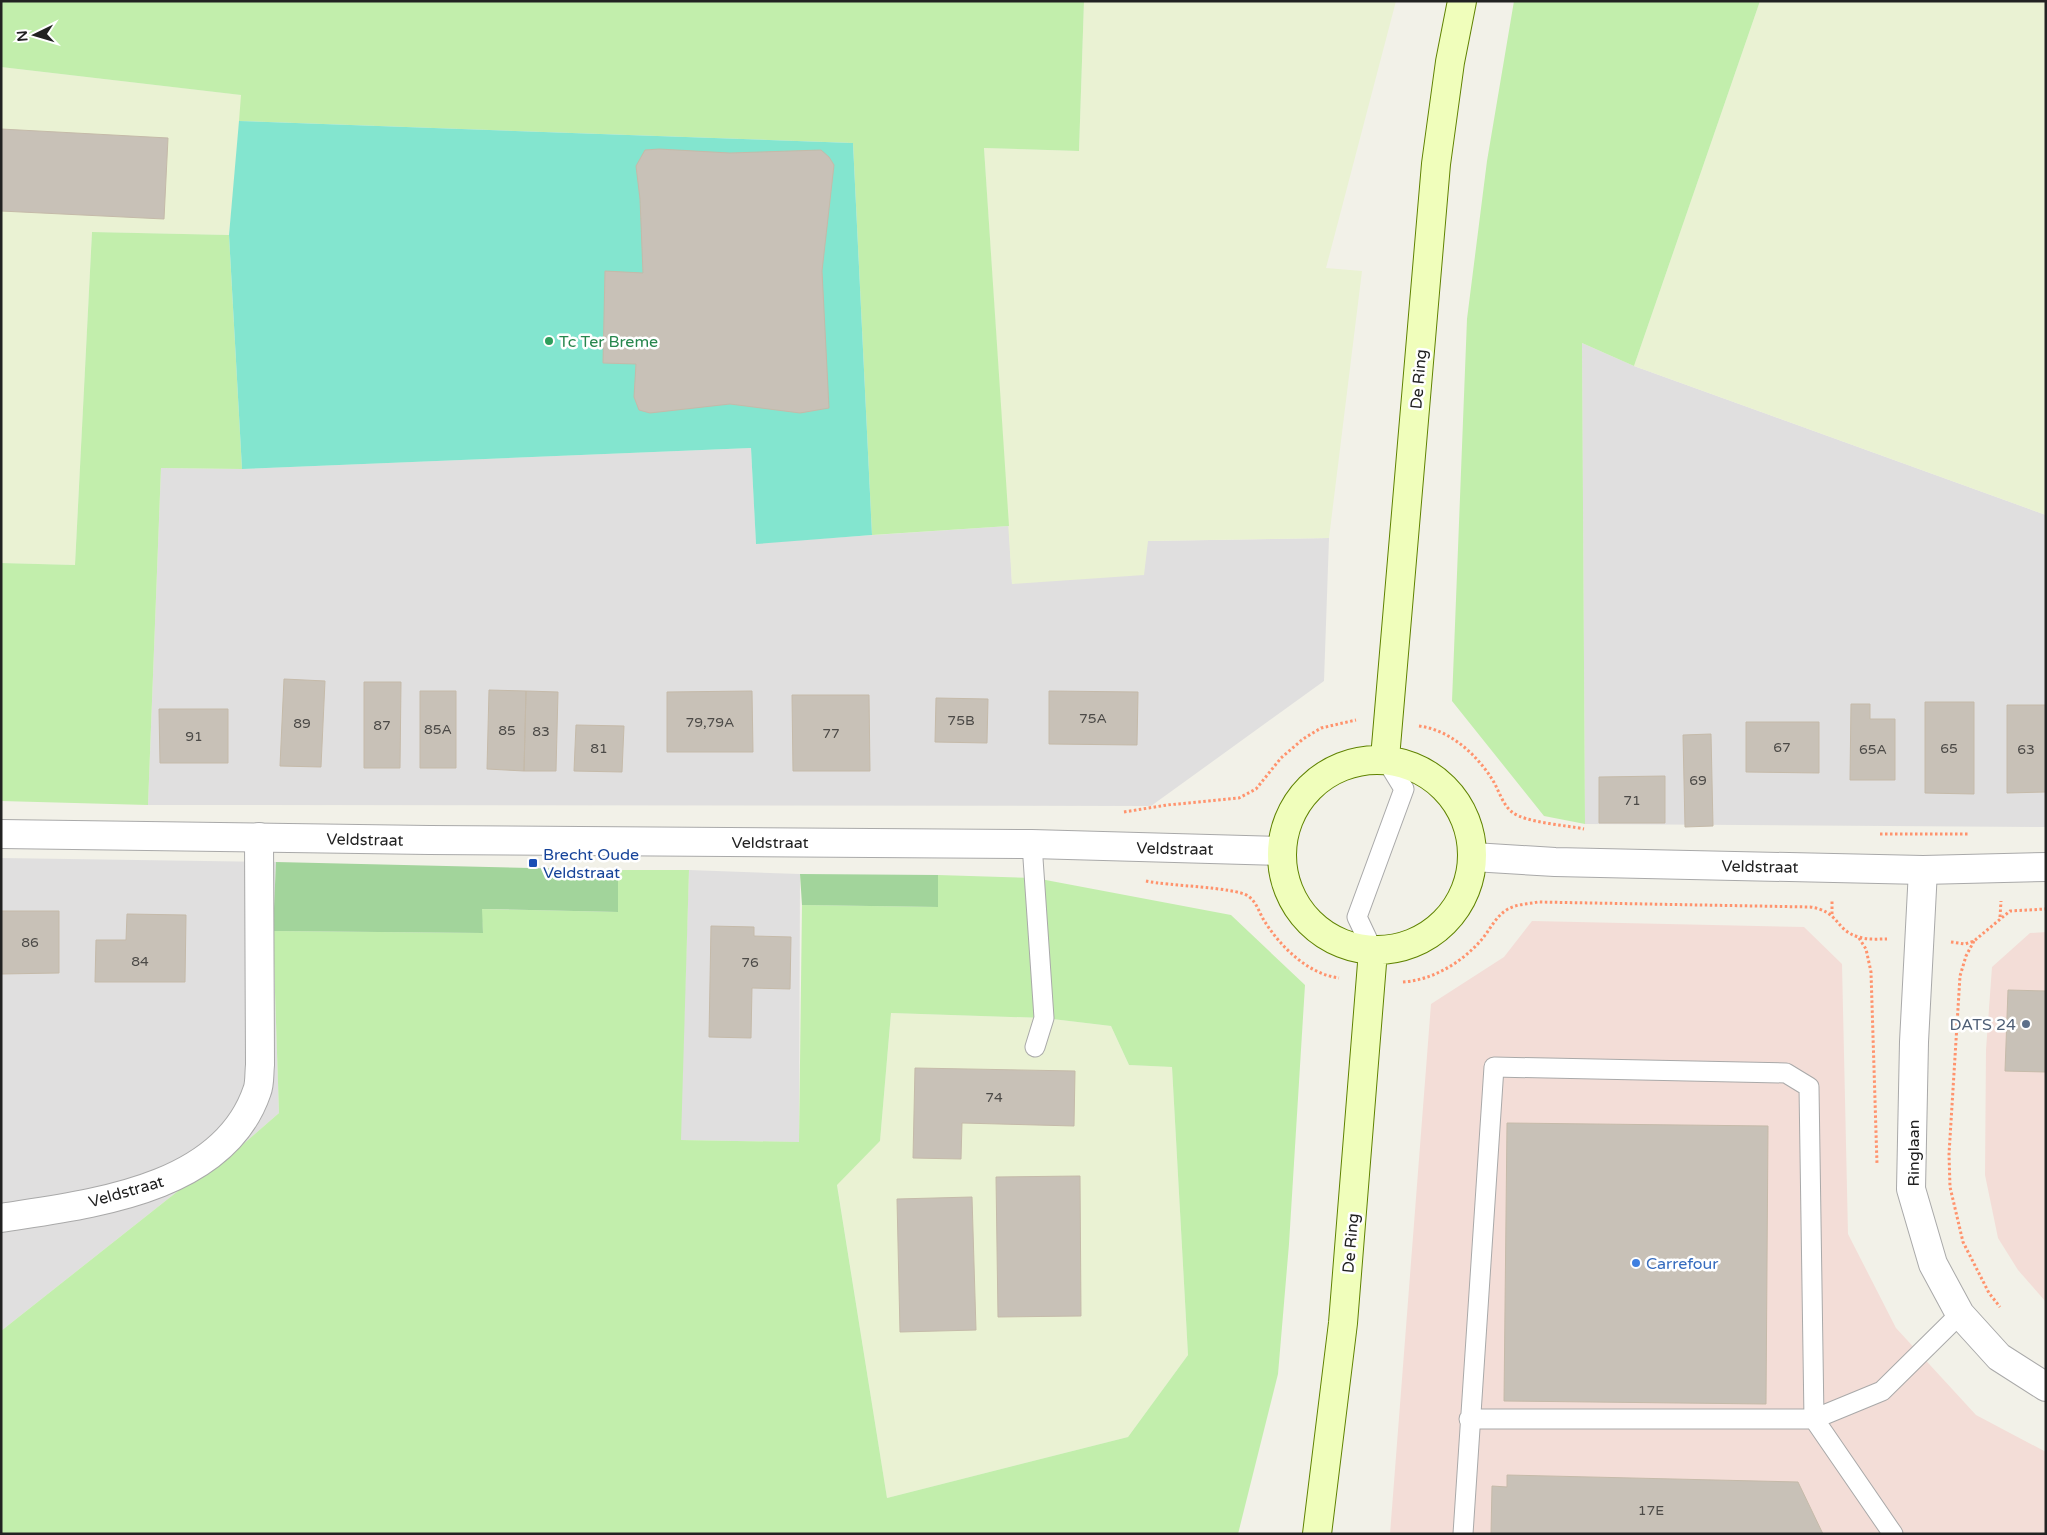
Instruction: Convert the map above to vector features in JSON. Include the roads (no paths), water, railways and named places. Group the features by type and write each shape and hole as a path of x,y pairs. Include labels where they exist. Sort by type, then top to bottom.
{"main road":[{"name":"De Ring","path":"1385,758 1436,164 1450,62 1462,1"},
{"path":"1385,758 1408,763 1434,778 1456,799 1469,826 1473,857 1468,885 1455,912 1433,933 1407,946 1372,951 1347,946 1321,932 1300,911 1286,884 1281,851 1286,824 1300,798 1322,777 1348,763 1385,758"},
{"name":"De Ring","path":"1317,1534 1343,1323 1372,951"}],"street":[{"name":"Veldstraat","path":"1,834 1032,844 1281,851"},
{"name":"Veldstraat","path":"1,1218 130,1193 173,1178 207,1158 233,1134 258,1090 260,1065 259,837"},
{"name":"Veldstraat","path":"1473,857 1555,862 1923,870 2046,867"},
{"name":"Ringlaan","path":"1923,870 1914,1042 1911,1189 1933,1264 1960,1314 1999,1357 2046,1386"}],"lane":[{"path":"1372,951 1357,917 1404,789 1385,758"},
{"path":"1032,844 1044,1018 1035,1047"},
{"path":"1463,1534 1494,1067 1786,1072 1809,1087 1814,1419 1893,1534"},
{"path":"1470,1419 1814,1419 1882,1391 1960,1314"}],"place":[{"name":"Tc Ter Breme","path":"549,341"},
{"name":"Brecht Oude Veldstraat","path":"533,863"},
{"name":"DATS 24","path":"2026,1024"},
{"name":"Carrefour","path":"1636,1263"}]}
